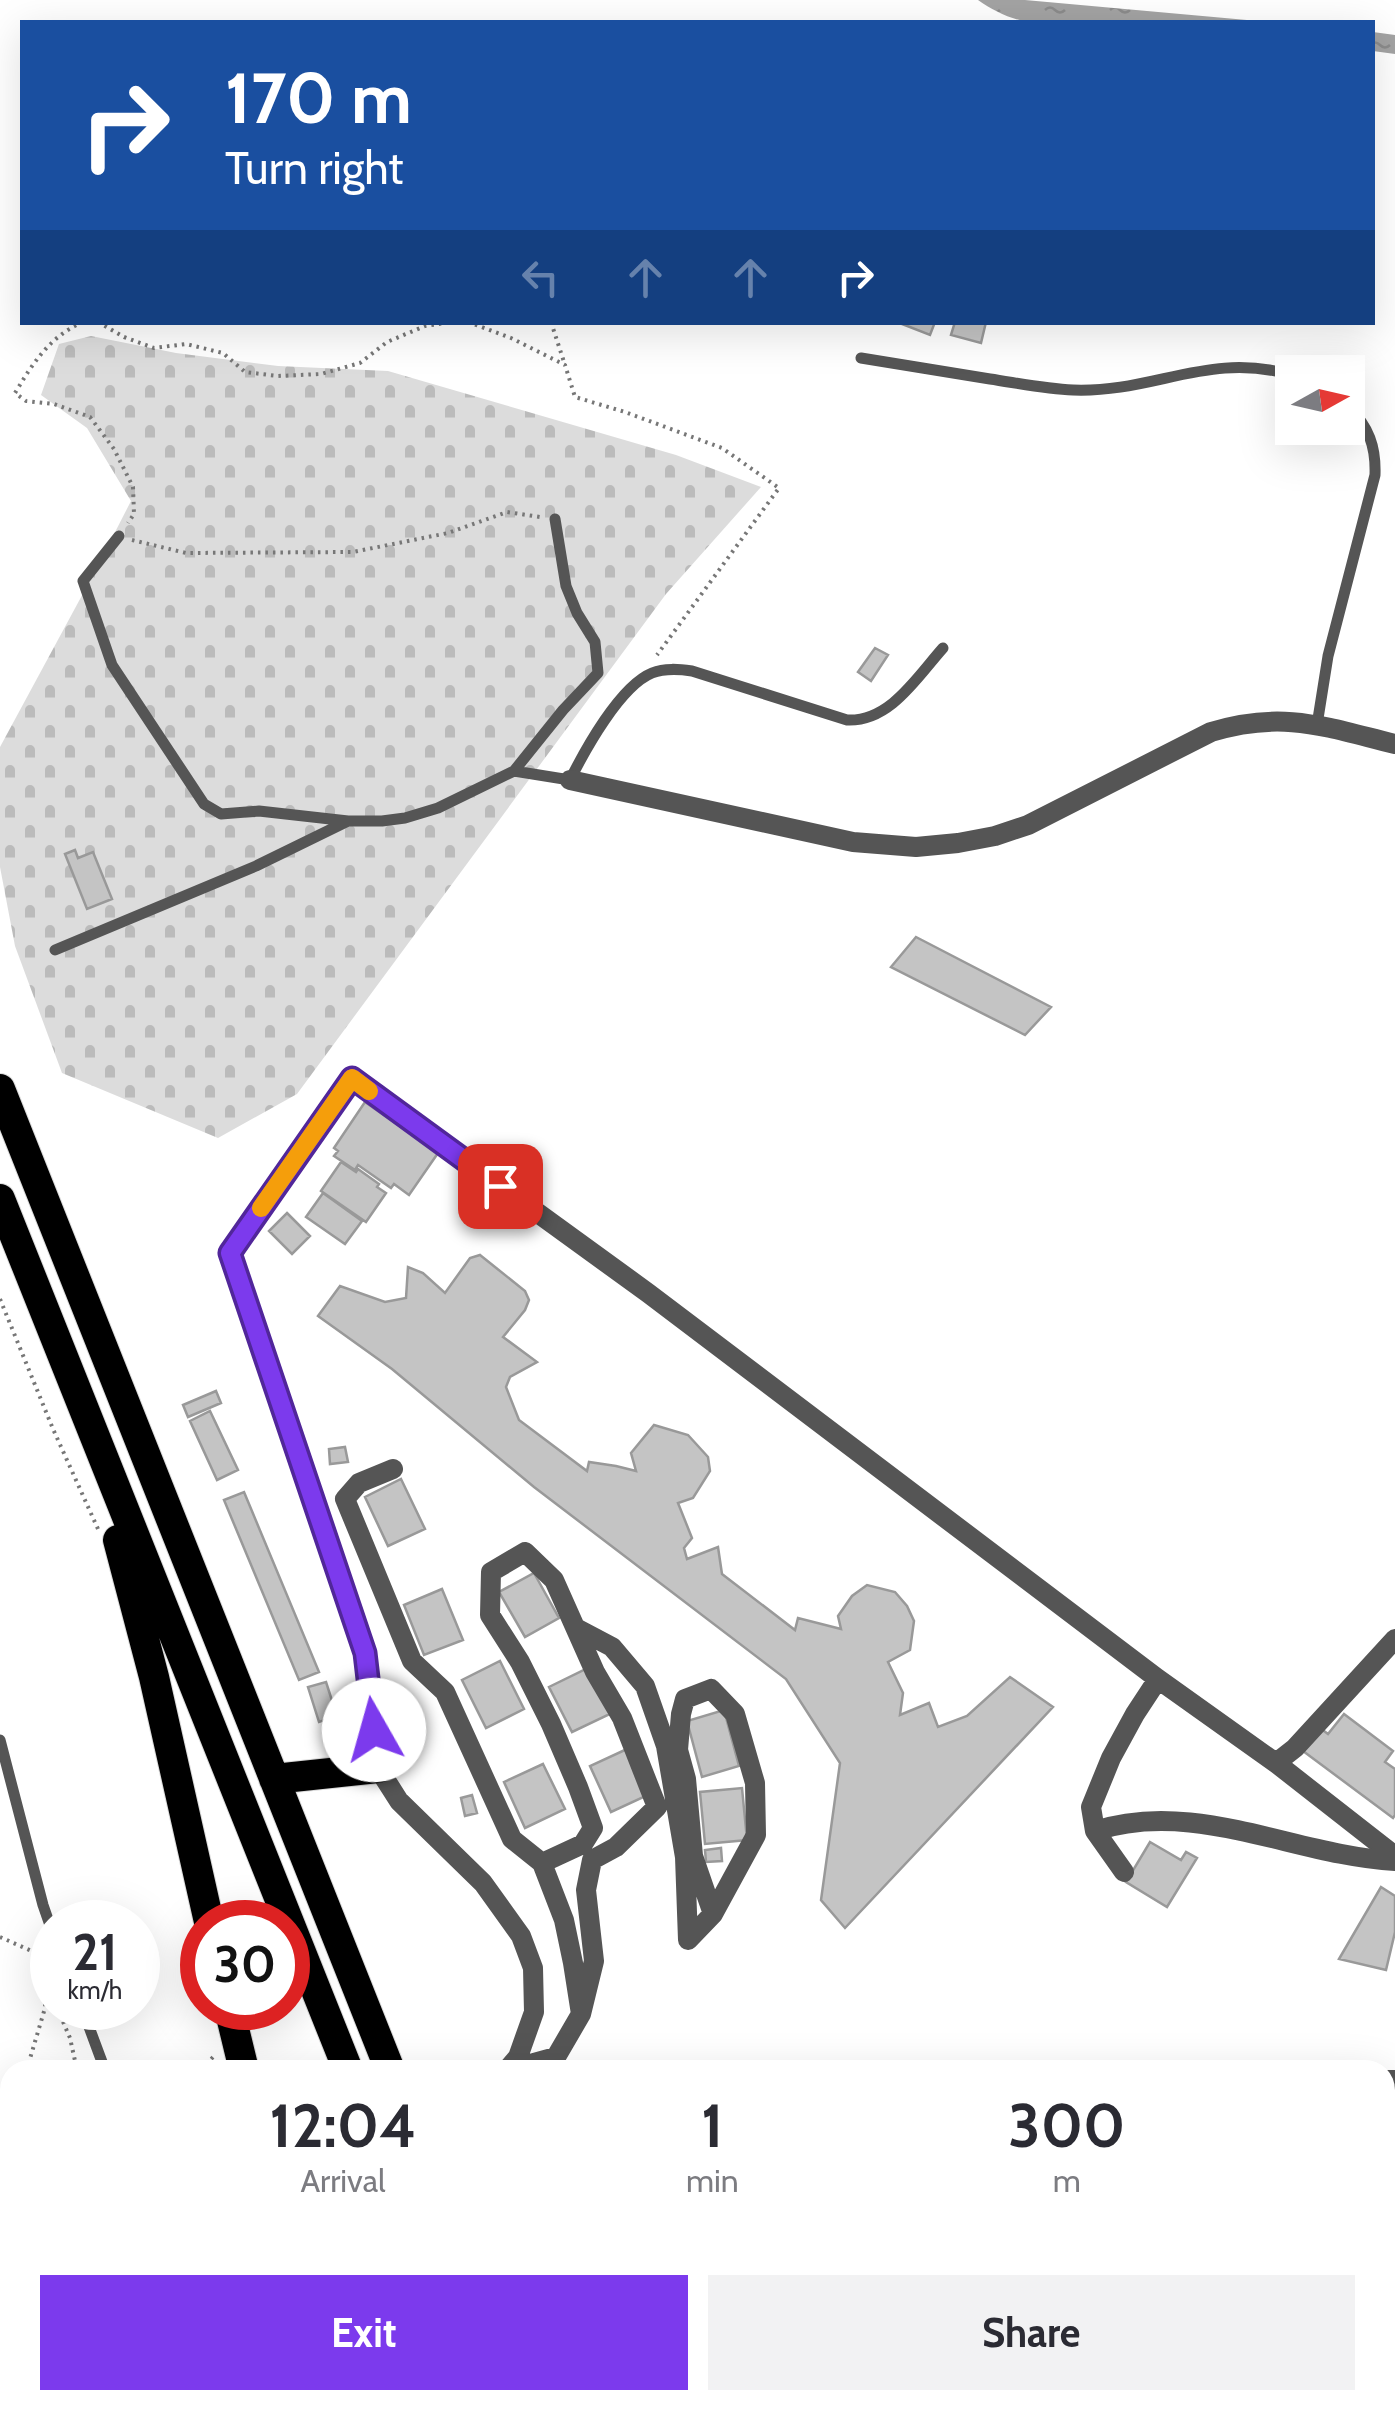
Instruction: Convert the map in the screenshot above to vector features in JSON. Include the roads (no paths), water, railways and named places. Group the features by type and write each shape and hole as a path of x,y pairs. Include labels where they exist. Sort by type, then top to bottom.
{"highway":[{"path":"0,1089 386,2060"},
{"path":"0,1199 344,2060"},
{"path":"0,1212 120,1543 204,1900"},
{"path":"274,1779 378,1768"},
{"path":"234,2030 242,2060"}],"street":[{"path":"570,780 853,842 930,846 995,836 1028,826 1211,732 1235,725 1262,720 1291,721 1395,744"},
{"path":"516,2060 534,2012 533,1968 521,1936 483,1883 399,1801 378,1768 365,1653 230,1253 352,1078 648,1293 1276,1763 1395,1859"},
{"path":"392,1469 359,1483 346,1500 412,1661 444,1692 512,1839 542,1863 564,1920 581,2014"},
{"path":"542,1863 583,1844 593,1828 551,1724 520,1662 490,1616 491,1572 525,1552 554,1580 595,1672 622,1718 657,1807 616,1847 592,1860 586,1890 594,1961 581,2014 556,2056 542,2060"},
{"path":"576,1628 612,1647 645,1686 670,1764 685,1858 688,1940 713,1914 756,1836 755,1784 735,1714 711,1689 685,1699 681,1714 678,1750 686,1779 694,1856 713,1914"},
{"path":"1276,1763 1295,1748 1395,1638"},
{"path":"1124,1872 1095,1831 1091,1806 1111,1758 1158,1678"},
{"path":"1095,1831 1166,1819 1366,1860 1395,1859"}],"lane":[{"path":"861,358 1072,390 1116,388 1227,366 1275,371"},
{"path":"1316,725 1328,656 1375,475 1374,449 1365,428"},
{"path":"119,536 82,581 112,665 204,804 221,814 260,810 348,821 394,820 438,808 514,771 598,673 596,642 577,613 566,586 555,519"},
{"path":"514,771 570,780 596,732 638,680 665,670 692,671 857,721 885,711 943,648"},
{"path":"55,950 256,866 348,821"},
{"path":"0,1740 42,1900"},
{"path":"90,2030 101,2060"}],"water":[{"path":"978,0 1025,0 1247,20 1022,20"},
{"path":"1375,32 1395,35 1395,54 1375,51"}]}
